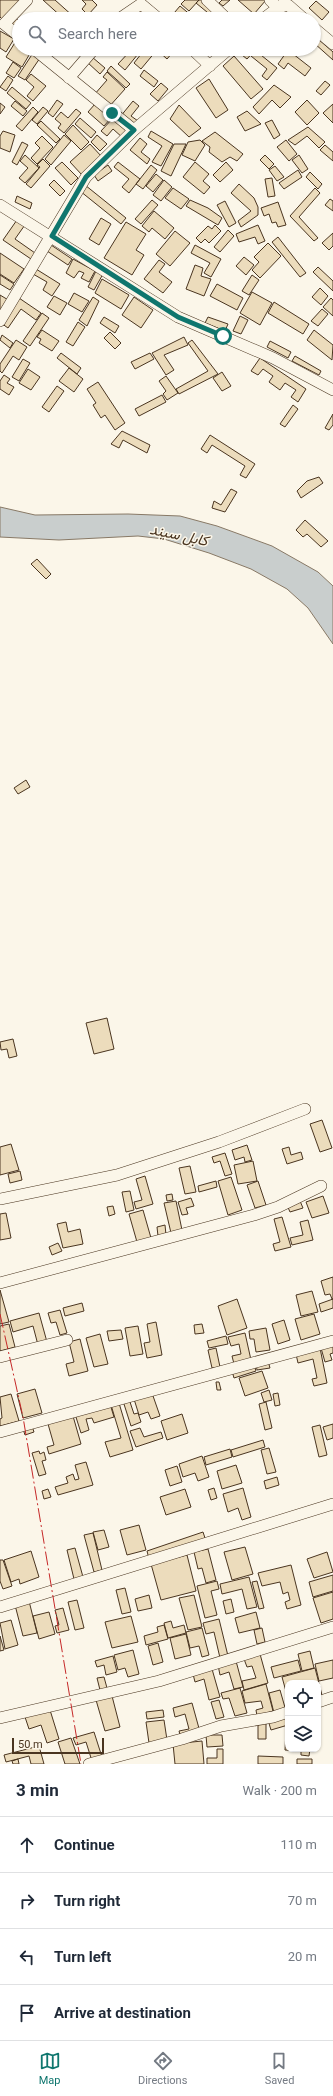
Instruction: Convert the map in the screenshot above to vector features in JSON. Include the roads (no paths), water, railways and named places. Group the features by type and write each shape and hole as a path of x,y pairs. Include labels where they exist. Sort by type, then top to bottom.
{"street":[{"path":"16,12 27,0"},
{"path":"207,0 220,12"},
{"path":"270,0 278,8"},
{"path":"273,12 288,0"},
{"path":"129,12 141,4 150,12"},
{"path":"278,8 288,5 296,12"},
{"path":"12,16 4,24 12,30"},
{"path":"321,34 333,44"},
{"path":"42,56 134,130"},
{"path":"69,78 88,56"},
{"path":"199,56 210,66"},
{"path":"0,321 86,177 134,130 221,56"},
{"path":"0,205 52,236 178,317 273,358 333,390"},
{"path":"0,1199 117,1175 219,1142 305,1109"},
{"path":"0,1283 254,1215 278,1207 321,1186"},
{"path":"0,1357 67,1340"},
{"path":"0,1432 333,1341"},
{"path":"0,1607 333,1504"},
{"path":"0,1718 159,1681 333,1626"},
{"path":"321,1701 333,1697"},
{"path":"89,1764 182,1739 220,1726 273,1717 285,1713"}],"water":[{"name":"کابل سيند","path":"0,507 35,515 128,514 180,516 217,526 272,546 318,572 333,586 333,644 308,608 287,589 251,569 209,553 164,539 138,536 59,540 0,537"}]}
